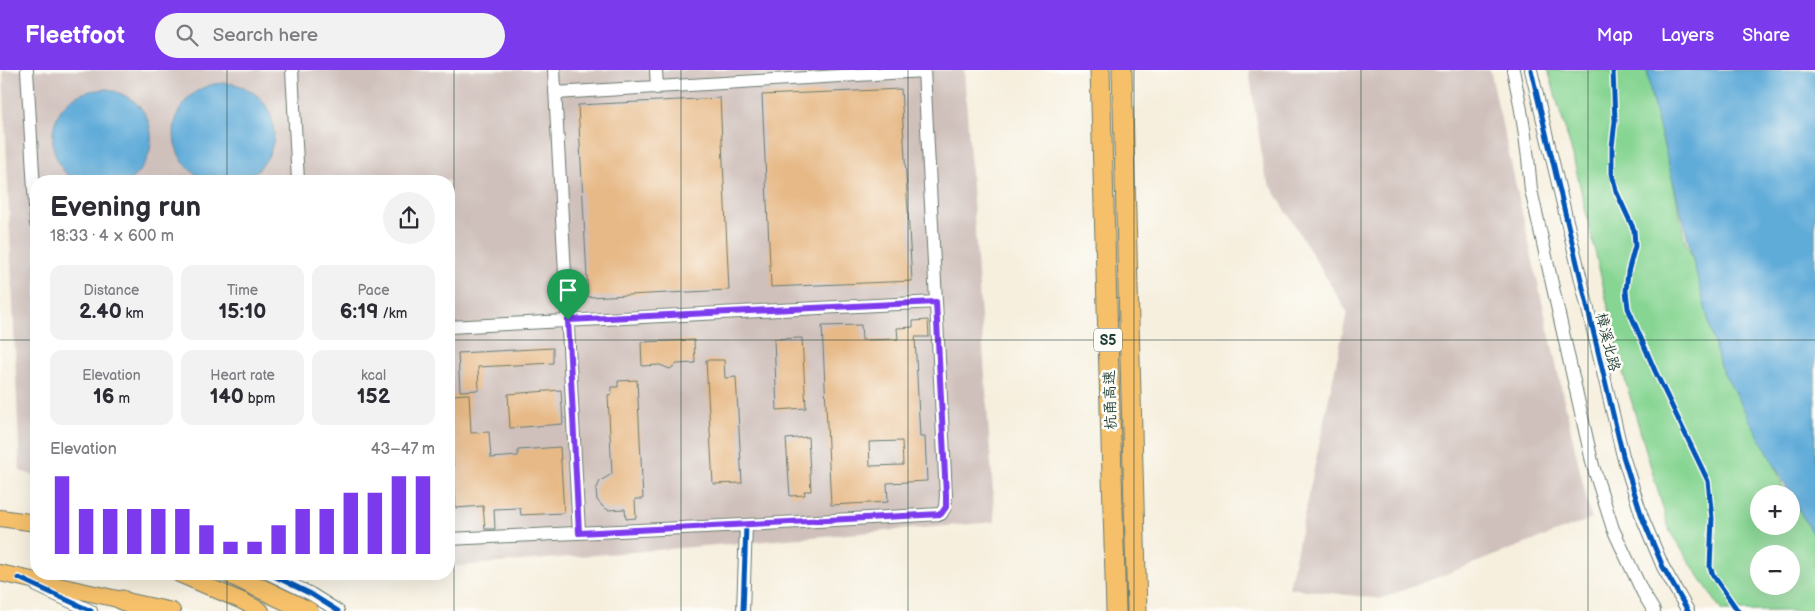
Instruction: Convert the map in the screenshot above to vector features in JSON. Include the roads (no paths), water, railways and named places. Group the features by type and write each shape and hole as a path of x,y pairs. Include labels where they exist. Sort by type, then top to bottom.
{"highway":[{"name":"杭甬高速","path":"1100,70 1116,611"},
{"name":"杭甬高速","path":"1122,70 1137,611"},
{"path":"243,580 308,611"},
{"path":"122,600 142,611"}],"main road":[{"path":"0,518 30,522"},
{"path":"0,573 172,611"},
{"path":"193,580 261,611"}],"street":[{"path":"27,70 33,175"},
{"path":"292,70 298,175"},
{"path":"554,70 579,533"},
{"path":"656,70 657,88"},
{"path":"455,540 941,514 946,507 924,70 555,93"},
{"path":"1513,70 1523,115 1529,156 1531,190 1593,466 1613,529 1654,611"},
{"name":"樟溪北路","path":"1531,70 1623,456 1642,518 1663,567 1688,611"},
{"path":"455,328 568,320 936,302"},
{"path":"742,611 746,525"},
{"path":"19,578 91,611"},
{"path":"282,580 311,594 338,611"}],"water":[{"path":"1647,70 1815,70 1815,539 1800,512 1800,485 1785,485 1720,366 1651,95"},
{"path":"214,84 234,84 252,91 266,105 273,123 273,143 270,152 266,161 252,175 196,175 182,161 175,143 175,123 182,105 196,91"},
{"path":"108,89 130,98 144,112 149,122 151,144 144,165 136,175 68,175 58,162 53,138 54,125 59,114 66,104 77,96 96,90"}]}
